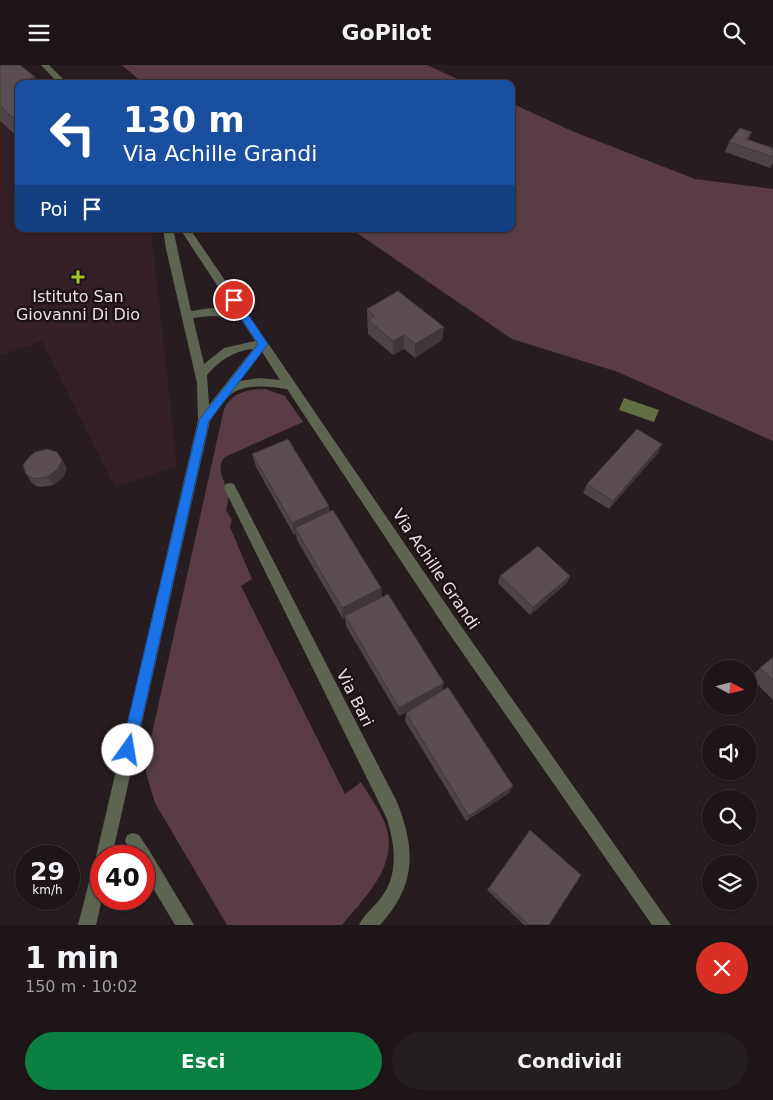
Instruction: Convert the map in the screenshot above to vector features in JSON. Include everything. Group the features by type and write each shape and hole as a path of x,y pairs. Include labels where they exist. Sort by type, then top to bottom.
{"street":[{"path":"45,65 60,80"},
{"path":"107,845 204,420 205,394 169,232"},
{"name":"Via Achille Grandi","path":"187,232 451,624 662,925"},
{"path":"187,315 211,312 244,315"},
{"path":"201,374 217,357 229,349 263,344"},
{"path":"204,420 263,344"},
{"path":"222,395 240,385 253,381 273,382 292,386"},
{"name":"Via Bari","path":"230,488 387,799 401,833 402,862 397,887 391,898 368,925"},
{"path":"133,841 136,845"},
{"path":"155,876 185,925"},
{"path":"88,925 91,910"}],"shaded area":[{"name":"Istituto San Giovanni Di Dio","path":"0,65 15,80 15,232 151,232 177,466 115,487 42,341 2,355 0,354"},
{"path":"122,65 427,65 459,80 139,80"},
{"path":"515,105 572,131 695,179 773,189 773,441 618,372 512,339 355,232 515,232"},
{"path":"265,389 285,396 303,422 225,457 222,462 221,471 228,497 226,510 232,520 230,527 252,579 241,586 345,794 361,782 384,820 389,841 388,855 384,868 369,892 342,925 227,925 155,803 146,773 147,756 223,413 230,401 239,393"},
{"path":"624,398 659,410 654,422 619,410"}],"building":[{"path":"0,65 20,65 35,77 27,80 15,80 15,119 0,106"},
{"path":"740,128 752,132 746,139 773,148 773,157 729,142"},
{"path":"398,291 444,327 415,344 404,335 393,341 368,320 375,316 367,309"},
{"path":"637,429 662,444 613,501 587,484"},
{"path":"288,439 329,506 292,523 252,454"},
{"path":"47,449 57,452 62,460 58,469 47,477 35,479 30,477 26,474 23,465 35,452"},
{"path":"333,510 381,588 342,608 295,528"},
{"path":"538,546 570,576 533,607 500,576"},
{"path":"388,594 444,683 399,708 345,616"},
{"path":"773,657 773,680 760,668"},
{"path":"448,687 513,786 469,816 406,713"},
{"path":"530,830 581,875 549,925 529,925 489,888"}],"place":[{"name":"Istituto San Giovanni Di Dio","path":"78,277"}],"route":[{"path":"128,750 204,420 263,344 234,300"}]}
